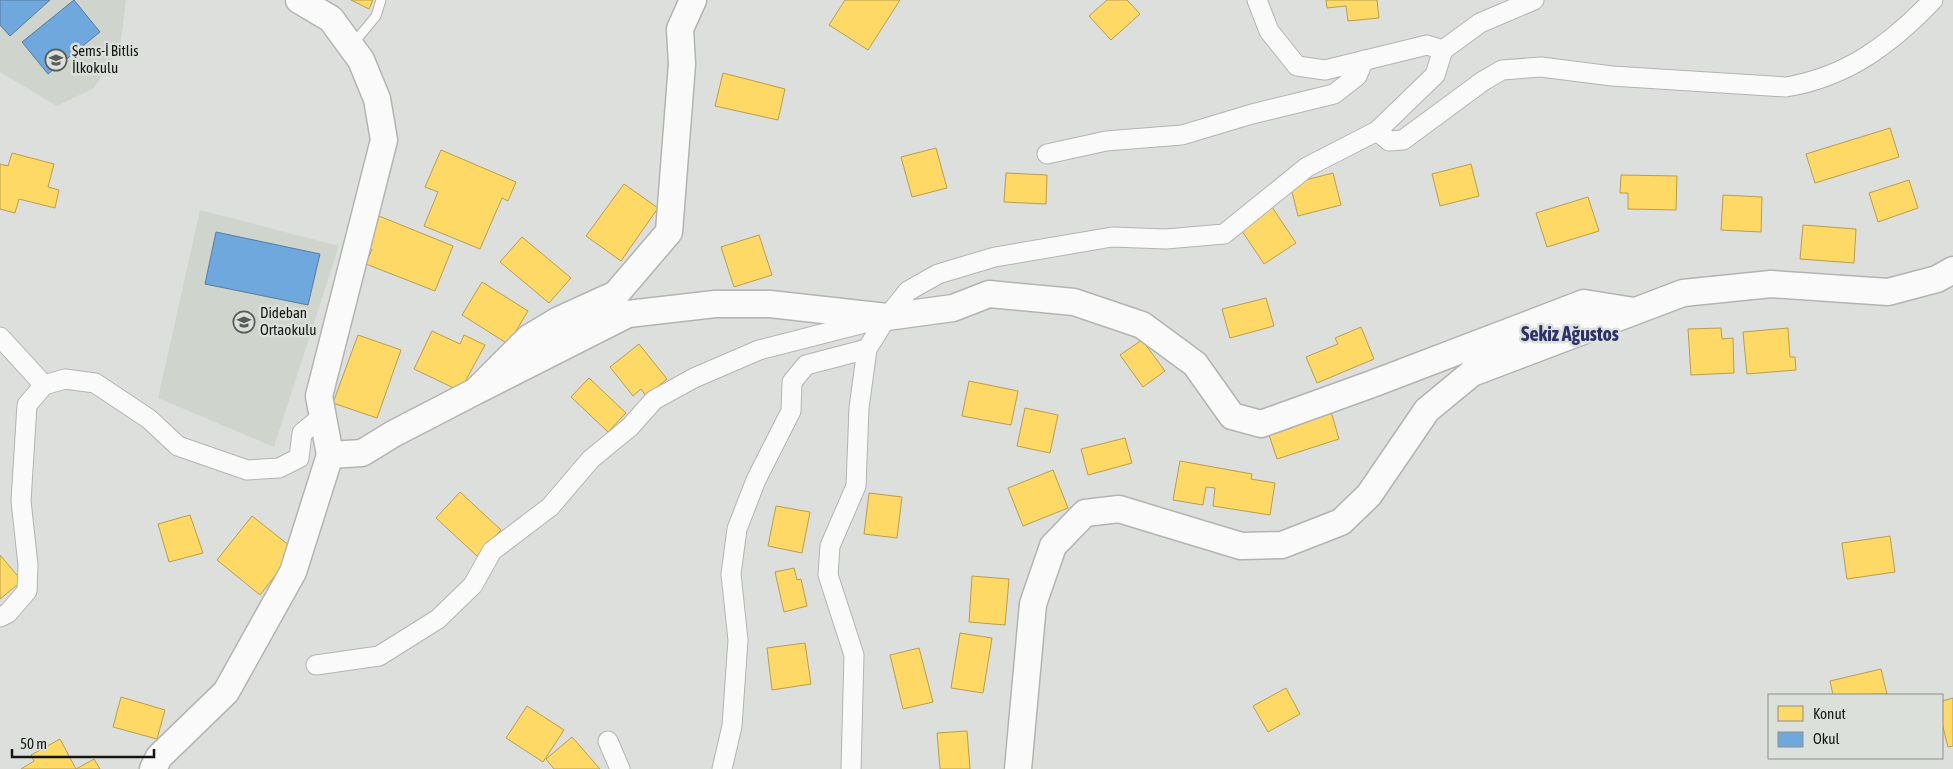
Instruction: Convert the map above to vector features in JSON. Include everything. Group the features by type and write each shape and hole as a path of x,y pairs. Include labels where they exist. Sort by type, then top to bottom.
{"street":[{"path":"152,769 159,757 226,692 293,572 330,455 319,396 384,140 377,99 361,60 331,19 299,0"},
{"path":"476,391 529,338 559,320 616,294 669,232 682,64 680,29 694,0"},
{"path":"1257,0 1269,31 1297,66 1325,70 1427,45 1443,50"},
{"path":"851,769 854,654 828,576 830,546 856,486 859,408 867,350 887,317 908,291 938,274 995,257 1112,237 1166,239 1224,234 1307,167 1376,131 1435,74 1443,50 1480,23 1534,0"},
{"path":"1376,131 1389,141 1403,140 1483,81 1502,70 1541,67 1612,76 1786,87 1805,84 1823,79 1856,64 1912,22 1933,0"},
{"path":"1047,154 1106,141 1182,135 1252,114 1334,94 1357,76 1364,60"},
{"path":"1018,769 1033,604 1053,546 1085,513 1119,509 1241,546 1282,545 1341,522 1369,495 1427,410 1472,373 1683,292 1771,284 1888,292 1937,279 1953,270"},
{"path":"316,664 379,656 438,619 473,585 492,551 550,507 591,459 630,427 654,400 694,378 759,350 887,317 954,308 989,294 1074,302 1142,325 1195,364 1232,416 1261,424 1584,303 1634,311"},
{"path":"330,455 362,453 476,391 628,314 715,304 770,304 887,317"},
{"path":"0,337 44,385"},
{"path":"722,769 732,726 738,640 731,574 737,529 756,480 791,411 792,382 806,365 867,350"},
{"path":"0,617 8,613 27,591 28,565 22,501 27,405 44,385 65,379 95,383 149,419 178,446 247,470 279,468 299,458 302,433 323,416"},
{"path":"608,741 620,769"}],"lane":[{"path":"351,47 376,16 381,0"}],"shaded area":[{"name":"Şems-İ Bitlis İlkokulu","path":"0,0 126,0 120,48 94,88 57,106 0,72"},
{"name":"Dideban Ortaokulu","path":"200,210 339,246 274,447 158,398"}],"building: Konut":[{"path":"351,0 373,0 369,9"},
{"path":"845,0 900,0 868,50 829,25"},
{"path":"1107,0 1127,0 1140,14 1111,40 1089,16"},
{"path":"1326,0 1377,0 1379,18 1348,21 1346,6 1327,8"},
{"path":"723,73 785,89 778,120 715,106"},
{"path":"1890,128 1899,157 1815,183 1806,154"},
{"path":"936,148 947,188 912,197 901,157"},
{"path":"441,150 516,182 508,201 502,198 480,249 424,226 438,192 425,187"},
{"path":"12,153 54,164 48,187 59,190 55,208 19,199 15,213 0,209 0,164 8,166"},
{"path":"1471,164 1479,196 1440,206 1432,174"},
{"path":"1006,173 1047,175 1046,204 1004,202"},
{"path":"1333,173 1341,205 1298,216 1290,184"},
{"path":"1621,175 1677,176 1676,210 1628,209 1628,193 1620,193"},
{"path":"1909,180 1918,208 1878,222 1869,193"},
{"path":"624,184 658,208 621,261 586,236"},
{"path":"1723,195 1762,197 1761,232 1721,230"},
{"path":"1588,197 1599,231 1547,247 1536,213"},
{"path":"1272,207 1296,243 1264,264 1242,231"},
{"path":"379,216 453,246 435,291 366,264 372,249 367,247"},
{"path":"1803,225 1856,229 1854,263 1800,259"},
{"path":"759,235 772,275 734,287 721,247"},
{"path":"522,237 571,278 549,303 500,262"},
{"path":"482,282 528,311 508,344 462,315"},
{"path":"1266,298 1274,326 1230,338 1222,309"},
{"path":"1361,327 1374,359 1317,383 1306,357 1338,344 1335,338"},
{"path":"1721,328 1722,339 1733,338 1734,373 1691,375 1688,329"},
{"path":"1788,328 1790,357 1795,357 1796,370 1747,374 1743,332"},
{"path":"432,331 460,344 464,335 485,345 460,391 414,369"},
{"path":"358,335 401,350 377,418 333,403"},
{"path":"1142,340 1165,371 1143,387 1120,355"},
{"path":"639,344 667,379 646,396 641,389 633,396 610,367"},
{"path":"589,378 626,413 608,432 571,397"},
{"path":"969,381 1018,391 1011,425 962,416"},
{"path":"1025,408 1058,415 1050,453 1017,446"},
{"path":"1330,408 1339,439 1277,459 1269,435 1292,428 1289,420"},
{"path":"1125,438 1132,463 1088,475 1081,449"},
{"path":"1180,461 1252,474 1251,479 1275,483 1270,515 1213,506 1215,488 1206,487 1203,505 1173,500"},
{"path":"1053,470 1068,508 1023,526 1008,488"},
{"path":"460,492 501,530 477,556 436,518"},
{"path":"869,493 902,497 897,538 864,534"},
{"path":"776,506 810,512 802,553 768,546"},
{"path":"190,515 203,553 169,562 158,524"},
{"path":"252,516 295,550 260,595 217,560"},
{"path":"1890,536 1895,572 1847,579 1842,543"},
{"path":"0,555 22,581 0,599"},
{"path":"794,568 797,580 801,579 807,606 784,612 775,572"},
{"path":"972,576 1009,579 1005,625 969,622"},
{"path":"960,633 992,638 983,693 951,688"},
{"path":"805,643 811,684 772,690 767,648"},
{"path":"919,648 933,702 903,709 890,655"},
{"path":"1881,669 1887,694 1833,694 1830,681"},
{"path":"1286,688 1300,714 1268,732 1253,706"},
{"path":"121,697 165,710 157,739 113,727"},
{"path":"1953,698 1953,746 1948,747 1943,727 1943,701"},
{"path":"527,706 564,730 543,762 506,738"},
{"path":"967,731 970,769 940,769 937,733"},
{"path":"572,737 600,769 554,769 546,759"},
{"path":"60,739 76,769 21,769 34,761 31,755"},
{"path":"94,759 100,769 76,769"}],"building: Okul":[{"path":"0,0 50,0 10,36 0,25"},
{"path":"74,0 100,32 48,74 22,42"},
{"path":"216,232 320,254 308,305 205,284"}],"place":[{"name":"Şems-İ Bitlis İlkokulu","path":"56,60"},
{"name":"Dideban Ortaokulu","path":"244,322"}],"district":[{"name":"Sekiz Ağustos","path":"1570,334"}]}
